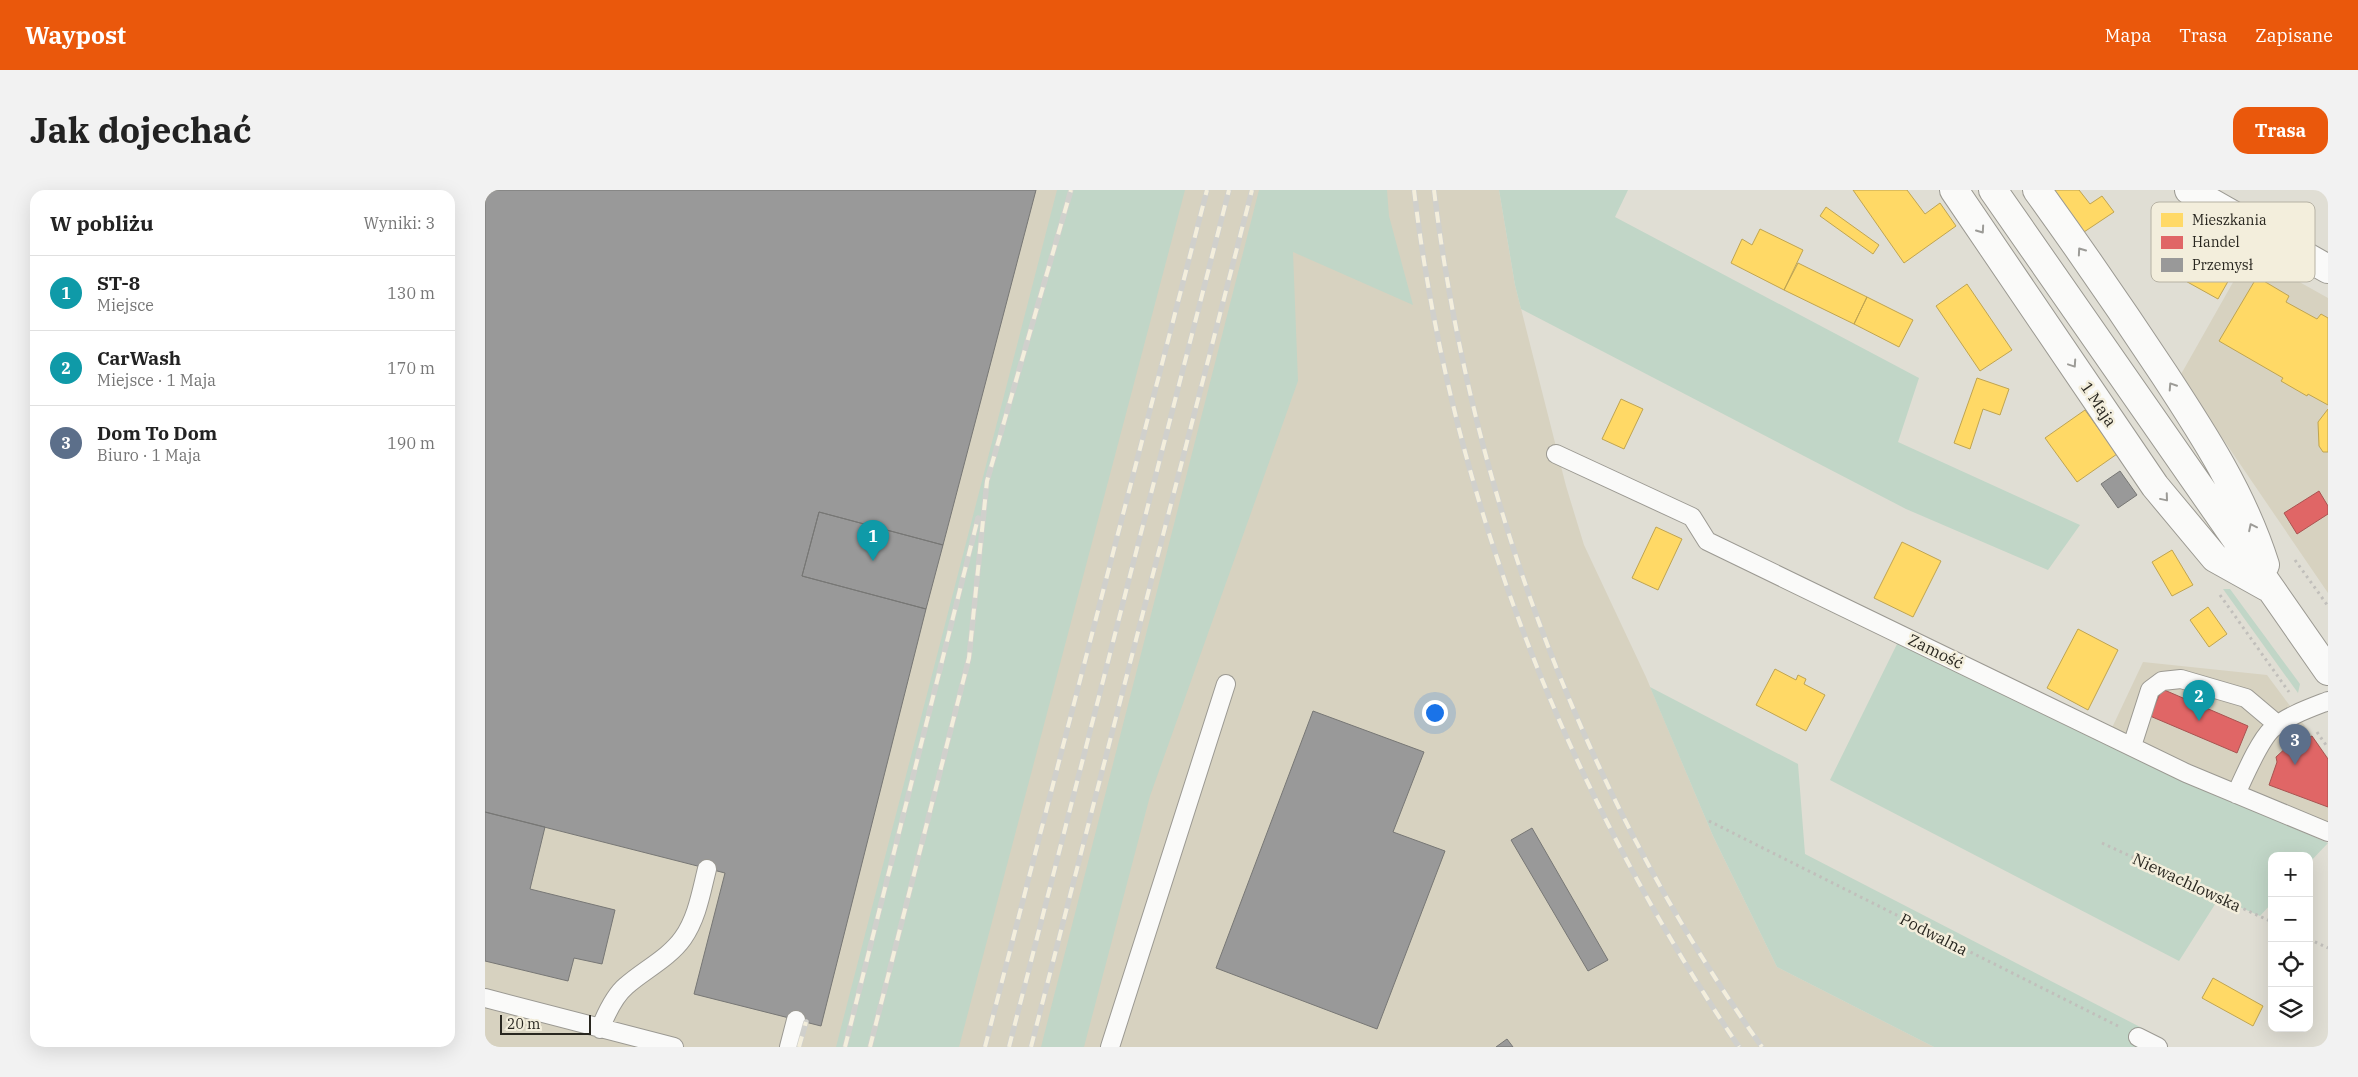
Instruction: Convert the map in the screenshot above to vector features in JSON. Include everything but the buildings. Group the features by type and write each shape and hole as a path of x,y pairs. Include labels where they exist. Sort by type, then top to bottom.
{"street":[{"name":"1 Maja","path":"1953,190 2155,486 2215,558 2272,590"},
{"name":"1 Maja","path":"1993,190 2328,671"},
{"name":"1 Maja","path":"2037,190 2104,284 2215,451 2255,534 2272,590"},
{"path":"2189,190 2210,202"},
{"path":"2315,262 2328,269"}],"lane":[{"name":"Zamość","path":"1556,454 1692,517 1707,541 2186,773 2328,832"},
{"path":"2132,746 2150,690 2162,681 2181,679 2246,698 2278,725"},
{"path":"1110,1047 1226,684"},
{"path":"2236,794 2271,730 2302,711 2328,701"},
{"path":"600,1028 607,1012 625,987 657,963 682,939 694,918 707,869"},
{"path":"485,998 674,1047"},
{"path":"789,1047 796,1020"},
{"path":"2138,1037 2159,1047"}],"path":[{"path":"2216,590 2328,748"},
{"name":"Podwalna","path":"1709,821 2138,1037"},
{"name":"Niewachlowska","path":"2102,842 2268,920"},
{"path":"2313,941 2328,948"}],"shaded area":[{"path":"485,190 1499,190 1515,285 1566,486 1584,545 1646,677 1713,836 1777,967 1934,1047 485,1047"},
{"path":"2233,282 2299,282 2328,298 2328,593 2180,376"},
{"path":"2143,662 2267,675 2328,757 2328,826 2110,732"}],"green space":[{"path":"1057,190 1185,190 959,1047 836,1047"},
{"path":"1259,190 1387,190 1389,216 1413,305 1293,252 1298,381 1150,796 1084,1047 1041,1047"},
{"path":"1499,190 1628,190 1615,217 1919,378 1898,442 2080,525 2048,570 1906,509 1521,309 1515,285"},
{"path":"2223,589 2230,589 2300,684 2298,693"},
{"path":"1899,640 2184,780 2328,843 2313,859 2313,852 2268,852 2268,907 2260,916 2219,898 2179,961 1830,780"},
{"path":"1650,687 1798,764 1805,854 2142,1028 2142,1047 1934,1047 1777,967 1713,836"}],"railway":[{"path":"870,1047 969,658 987,481 1071,190"},
{"path":"985,1047 1207,190"},
{"path":"1009,1047 1229,190"},
{"path":"1031,1047 1252,190"},
{"path":"1414,190 1431,304 1456,417 1487,529 1525,638 1570,744 1620,848 1677,949 1739,1047"},
{"path":"1434,190 1451,304 1476,417 1507,529 1545,639 1590,746 1641,851 1698,951 1762,1047"},
{"path":"845,1047 978,518"},
{"path":"799,1047 806,1022"}],"place":[{"name":"ST-8","path":"873,561"},
{"name":"CarWash","path":"2199,721"},
{"name":"Dom To Dom","path":"2295,765"}]}
